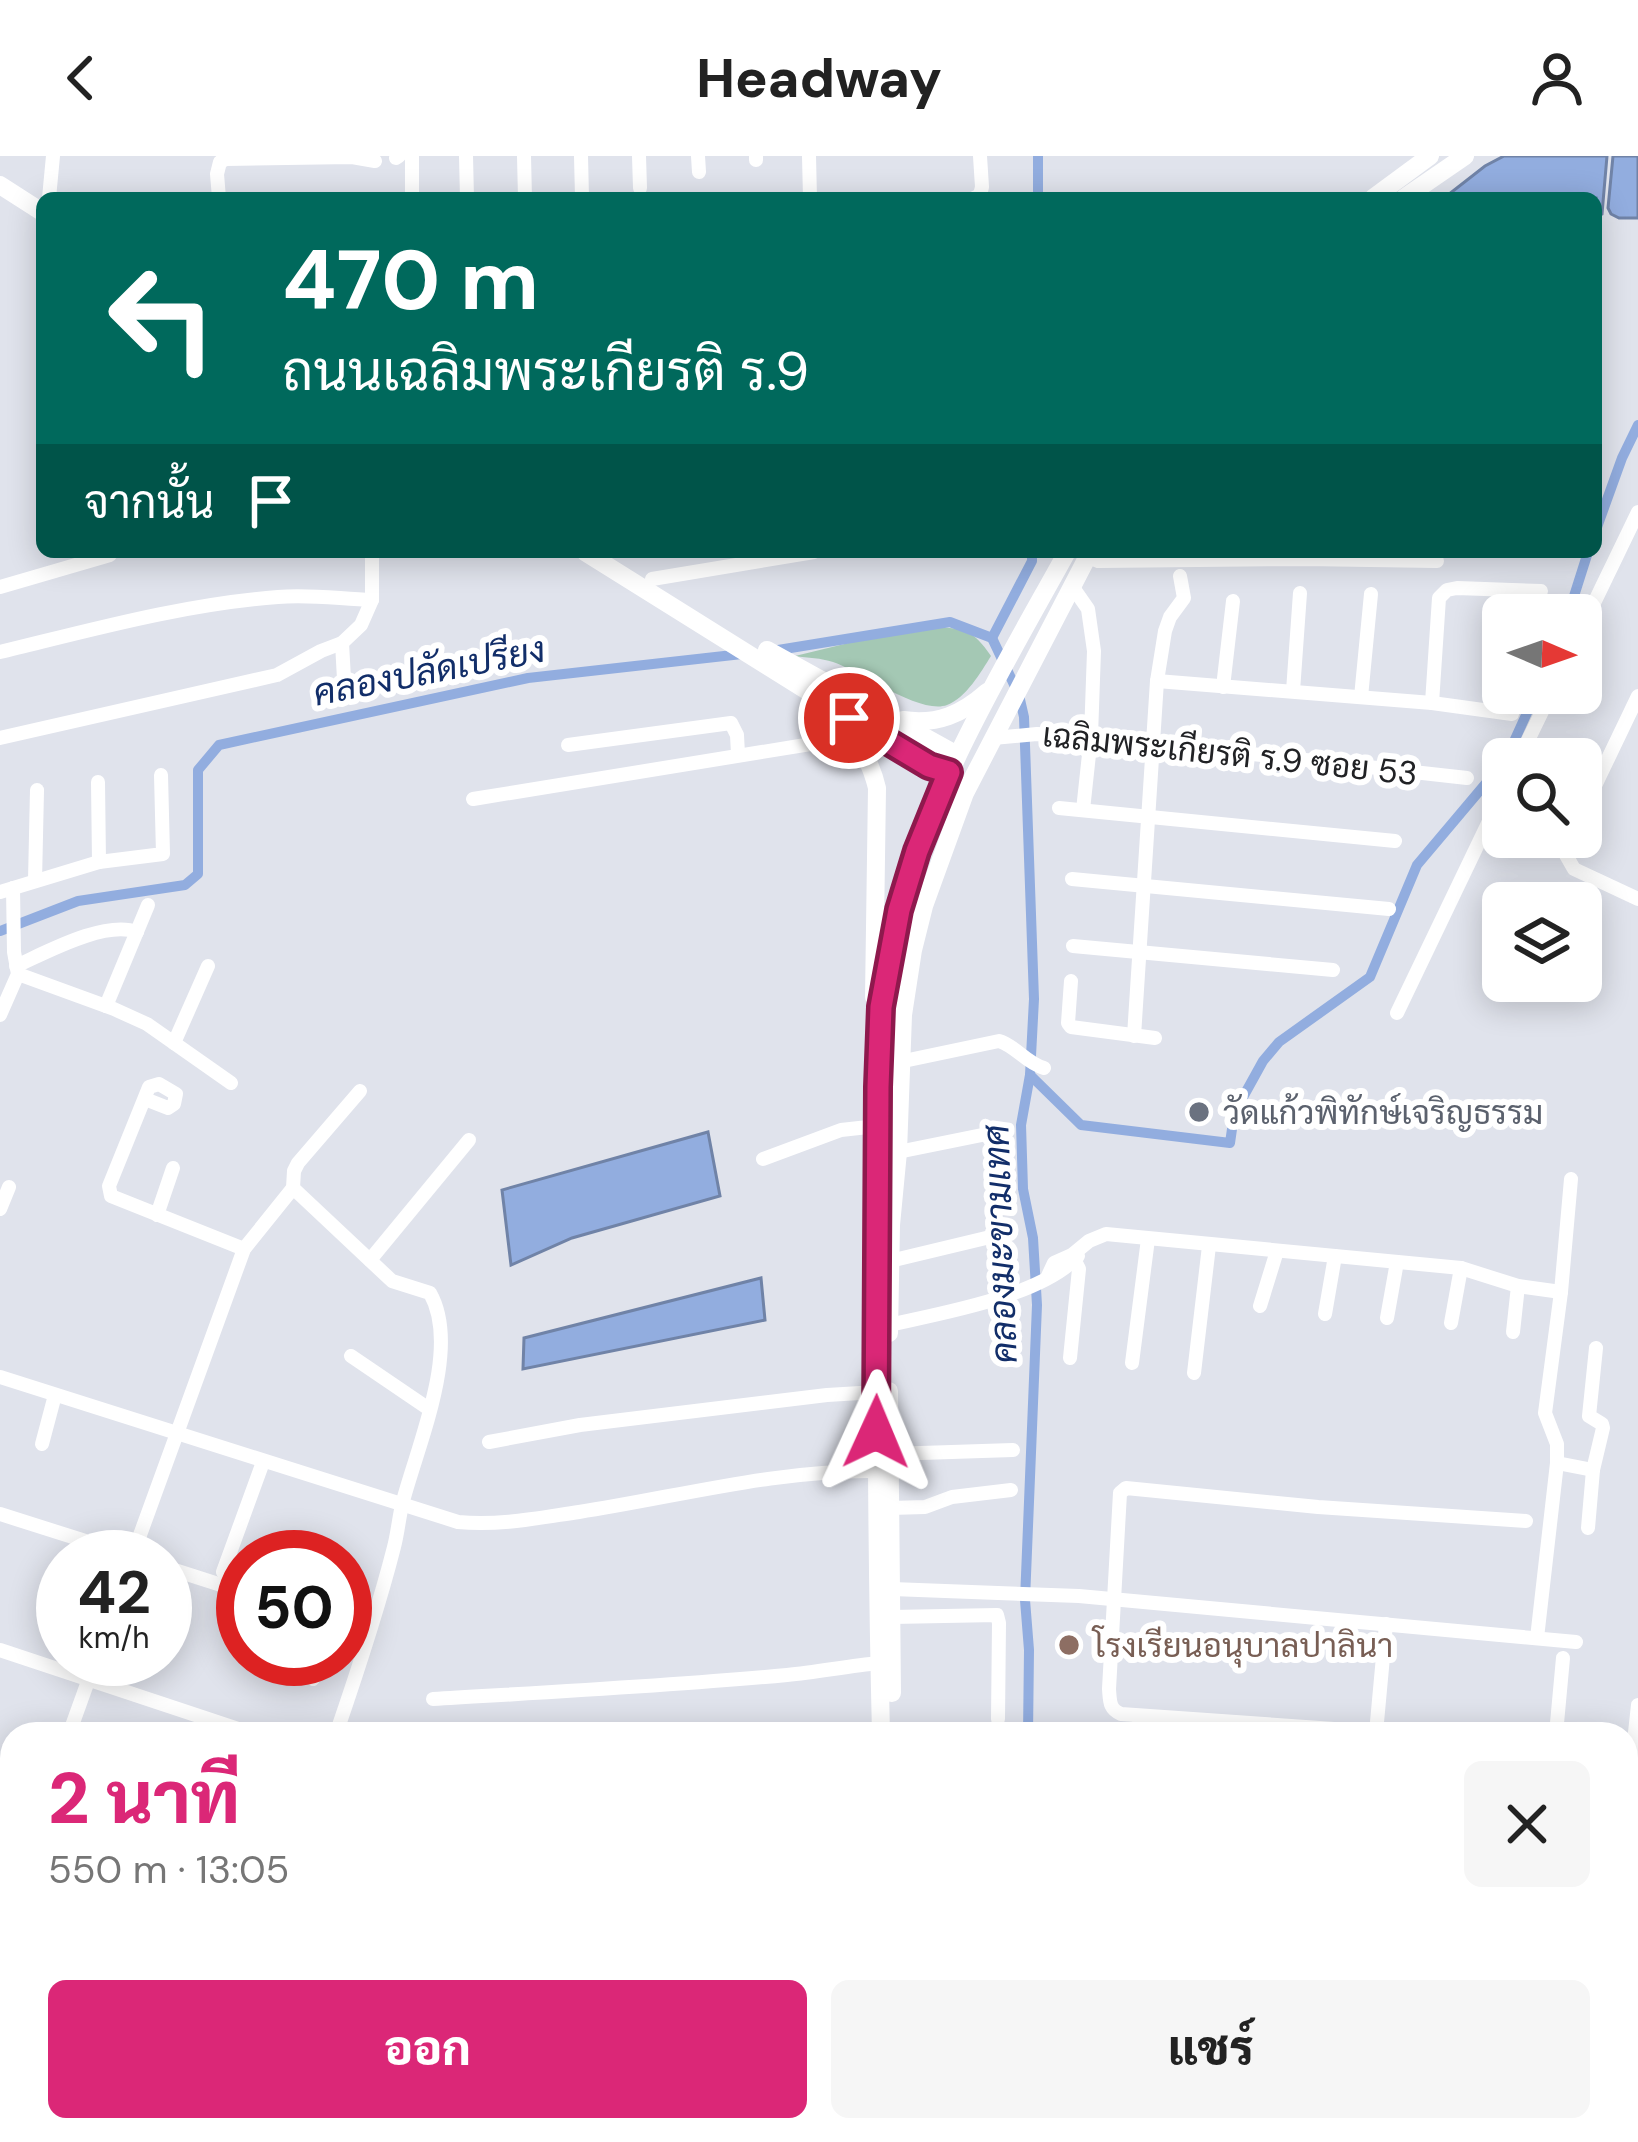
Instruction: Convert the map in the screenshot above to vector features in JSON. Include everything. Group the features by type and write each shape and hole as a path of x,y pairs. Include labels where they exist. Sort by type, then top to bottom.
{"main road":[{"path":"1381,192 1430,156"},
{"path":"1413,192 1465,156"},
{"path":"0,185 36,208"},
{"path":"0,199 36,220"},
{"path":"595,558 776,663 893,718 956,764 965,793"},
{"path":"617,558 730,635"},
{"path":"893,1722 890,1508 877,1392 881,1007 899,910 917,851 996,681 1064,558"},
{"path":"880,1722 890,1261 899,1062 914,950 965,793 1087,558"},
{"path":"776,663 854,737 872,765 877,788 873,928 878,1047"},
{"path":"893,718 920,722 955,715 996,681"},
{"path":"817,698 929,766 956,764 993,737"}],"street":[{"path":"50,192 53,156"},
{"path":"466,156 467,192"},
{"path":"524,156 525,192"},
{"path":"580,156 582,192"},
{"path":"639,156 640,188"},
{"path":"809,156 810,192"},
{"path":"980,156 981,192"},
{"path":"219,192 218,167 226,159 355,157 375,161"},
{"path":"403,157 411,192"},
{"path":"1598,594 1638,512"},
{"path":"0,587 97,558"},
{"path":"0,738 277,675 342,643 362,625 372,600 372,558"},
{"path":"652,579 778,558"},
{"path":"1094,558 1437,561"},
{"path":"1135,1036 1156,681 1165,631 1184,598 1180,576"},
{"path":"1072,586 1088,609 1094,651 1083,810"},
{"path":"1432,704 1442,593 1457,588 1541,591"},
{"path":"1293,691 1300,593"},
{"path":"1361,697 1371,594"},
{"path":"0,652 151,616 273,597 372,600"},
{"path":"1223,686 1233,601"},
{"path":"342,643 345,697"},
{"path":"1156,681 1482,710"},
{"path":"1602,771 1638,696"},
{"path":"568,746 731,723 738,754"},
{"name":"เฉลิมพระเกียรติ ร.9 ซอย 53","path":"993,737 1091,736 1467,778"},
{"path":"473,799 854,737"},
{"path":"0,1016 16,964 9,894 35,880 99,862 163,854 161,775"},
{"path":"98,782 99,862"},
{"path":"35,880 37,790"},
{"path":"1059,808 1395,841"},
{"path":"1397,1012 1482,836"},
{"path":"1568,858 1574,868 1638,899"},
{"path":"1072,879 1390,909"},
{"path":"110,1007 148,905"},
{"path":"16,964 112,929 137,932"},
{"path":"1073,946 1333,970"},
{"path":"16,964 147,1024 231,1084"},
{"path":"174,1043 208,966"},
{"path":"1071,981 1071,1027 1155,1038"},
{"path":"899,1062 999,1041 1044,1068"},
{"path":"143,1530 244,1249 293,1188 298,1163 361,1091"},
{"path":"145,1099 109,1192 114,1199 244,1249"},
{"path":"763,1159 842,1130 878,1126"},
{"path":"898,1152 982,1135"},
{"path":"370,1260 469,1139"},
{"path":"157,1215 173,1168"},
{"path":"1537,1638 1556,1463 1555,1432 1545,1413 1571,1179"},
{"path":"0,1209 9,1187"},
{"path":"293,1188 392,1281 430,1293 435,1303 440,1336 436,1382 372,1619"},
{"path":"890,1261 1011,1232"},
{"path":"889,1325 982,1304 1062,1273 1089,1241 1106,1234 1461,1268 1517,1286 1561,1292"},
{"path":"1132,1363 1148,1239"},
{"path":"1194,1373 1209,1246"},
{"path":"1260,1306 1276,1251"},
{"path":"1325,1314 1335,1256"},
{"path":"1070,1358 1079,1269 1074,1258"},
{"path":"1387,1318 1397,1262"},
{"path":"1451,1323 1461,1268"},
{"path":"1513,1332 1517,1286"},
{"path":"1588,1528 1593,1470 1603,1428 1588,1416 1595,1348"},
{"path":"351,1355 429,1409"},
{"path":"0,1377 458,1522 497,1524 785,1476 1013,1450"},
{"path":"489,1442 580,1425 877,1392"},
{"path":"42,1444 56,1395"},
{"path":"238,1530 263,1462"},
{"path":"1556,1463 1593,1470"},
{"path":"890,1508 925,1507 952,1497 1011,1490"},
{"path":"1228,1722 1121,1714 1110,1704 1122,1490 1526,1521"},
{"path":"0,1514 50,1530"},
{"path":"892,1589 1014,1592 1576,1642"},
{"path":"892,1617 997,1615 998,1719"},
{"path":"1377,1722 1386,1624"},
{"path":"0,1650 36,1662"},
{"path":"1557,1722 1563,1658"},
{"path":"433,1699 671,1685 879,1663"},
{"path":"73,1722 86,1686"},
{"path":"110,1686 217,1722"},
{"path":"340,1722 351,1686"},
{"path":"1139,1716 1139,1722"}],"green space":[{"path":"932,627 966,632 991,656 967,691 947,705 922,704 833,662 795,656 861,640"}],"water":[{"path":"1504,156 1607,156 1602,214 1602,192 1452,192"},
{"path":"1613,156 1638,156 1638,218 1619,218 1608,208"},
{"path":"708,1132 720,1196 572,1238 511,1265 502,1190"},
{"path":"761,1278 765,1320 523,1369 524,1338"}],"waterway":[{"name":"คลองมะขามเทศ","path":"1038,156 1038,192"},
{"path":"1602,513 1638,425"},
{"name":"คลองมะขามเทศ","path":"992,638 1032,558"},
{"path":"1575,594 1586,558"},
{"name":"คลองปลัดเปรียง","path":"772,651 950,622 992,638"},
{"name":"คลองมะขามเทศ","path":"992,638 1019,695 1024,717 1034,999 1030,1075 1021,1125 1023,1189 1033,1238 1037,1305 1025,1600 1028,1722"},
{"name":"คลองปลัดเปรียง","path":"0,931 78,901 185,885 198,874 198,770 219,745 528,678 742,654"},
{"path":"1516,738 1526,714"},
{"path":"1030,1075 1081,1125 1230,1143 1242,1099 1263,1061 1279,1042 1370,977 1417,865 1482,788"}],"place":[{"name":"วัดแก้วพิทักษ์เจริญธรรม","path":"1199,1112"},
{"name":"โรงเรียนอนุบาลปาลินา","path":"1069,1645"}],"route":[{"path":"849,718 929,766 949,772 899,910 881,1007 876,1432"}]}
